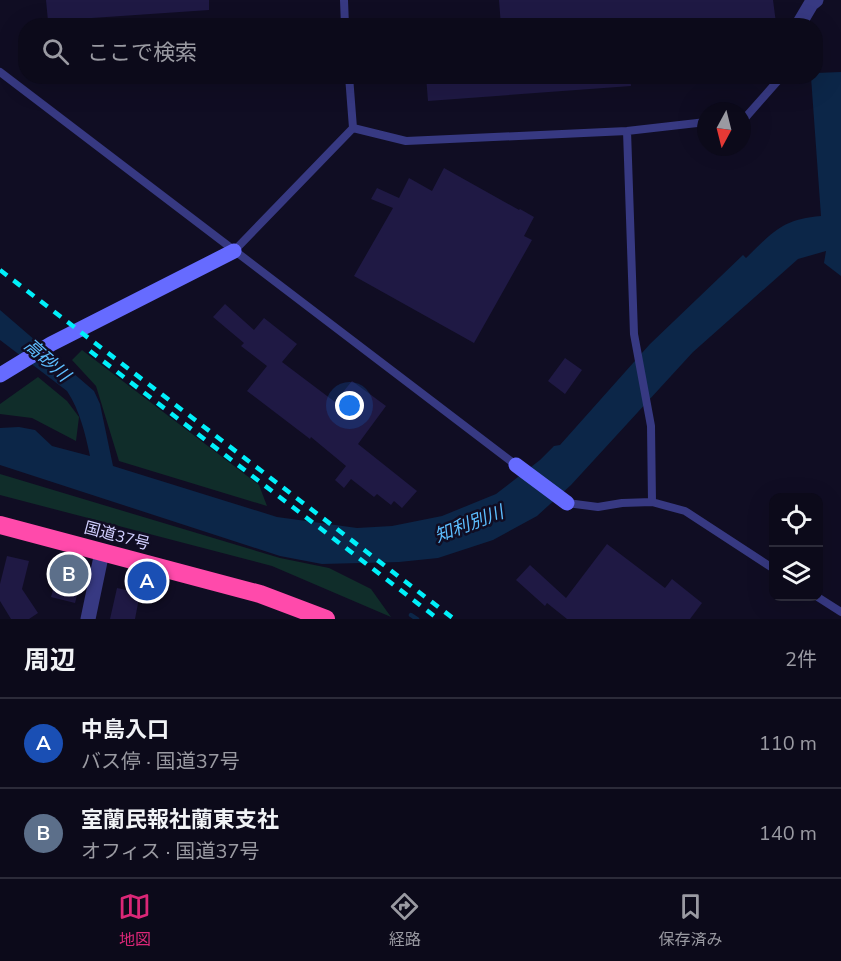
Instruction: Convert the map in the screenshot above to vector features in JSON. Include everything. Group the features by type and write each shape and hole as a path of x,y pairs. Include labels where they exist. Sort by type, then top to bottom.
{"highway":[{"name":"国道37号","path":"0,525 260,594 326,619"}],"street":[{"path":"803,18 816,0"},
{"path":"0,375 51,344 234,251"},
{"path":"516,465 567,503"},
{"path":"88,619 102,552"}],"lane":[{"path":"344,0 345,18"},
{"path":"0,72 516,465"},
{"path":"234,251 353,128 350,84"},
{"path":"751,111 775,84"},
{"path":"353,128 406,141 627,131 697,123"},
{"path":"627,131 634,334 651,426 652,502"},
{"path":"567,503 598,507 652,502 685,511 769,566"},
{"path":"823,601 841,612"}],"green space":[{"path":"82,350 259,485 267,506 119,461 96,386 72,360"},
{"path":"38,377 67,401 79,417 76,441 32,418 0,414 0,404"},
{"path":"0,474 280,558 329,568 371,589 391,617 272,566 0,495"}],"water":[{"path":"841,72 841,276 824,263 826,251 798,259 693,352 571,485 537,516 493,540 438,558 399,562 322,564 280,556 0,465 0,428 19,427 35,430 52,446 90,456 79,414 67,391 0,340 0,310 94,391 100,404 113,466 277,517 357,528 392,526 442,516 496,494 540,460 554,446 560,445 650,344 743,255 746,258 787,224 796,220 821,216 812,84 823,84 823,73"}],"building":[{"path":"46,0 209,0 209,10 92,18 48,18"},
{"path":"499,0 773,0 775,18 500,18"},
{"path":"427,84 631,84 631,86 428,101"},
{"path":"444,168 534,217 524,236 532,240 474,343 354,276 393,208 371,199 377,188 399,198 409,178 432,191"},
{"path":"225,304 254,330 264,318 297,344 282,362 335,402 352,381 386,406 358,444 417,491 402,508 394,501 391,505 377,494 374,497 351,479 344,488 335,480 346,466 311,437 310,439 247,391 267,366 241,346 244,343 213,317"},
{"path":"565,358 582,370 565,394 548,381"},
{"path":"607,544 665,588 672,579 702,603 690,619 567,619 547,603 545,606 516,580 530,565 566,598"},
{"path":"7,556 29,561 22,589 38,613 29,619 11,619 0,601 0,584"},
{"path":"59,569 77,573 76,578 81,580 75,603 51,597"},
{"path":"117,588 140,593 135,619 110,619"}],"waterway":[{"path":"411,615 417,619"}],"railway":[{"path":"0,270 454,619"},
{"path":"90,351 438,619"}],"place":[{"name":"室蘭民報社蘭東支社","path":"69,574"},
{"name":"中島入口","path":"147,581"}],"water label":[{"name":"高砂川","path":"47,360"},
{"name":"知利別川","path":"469,524"}]}
